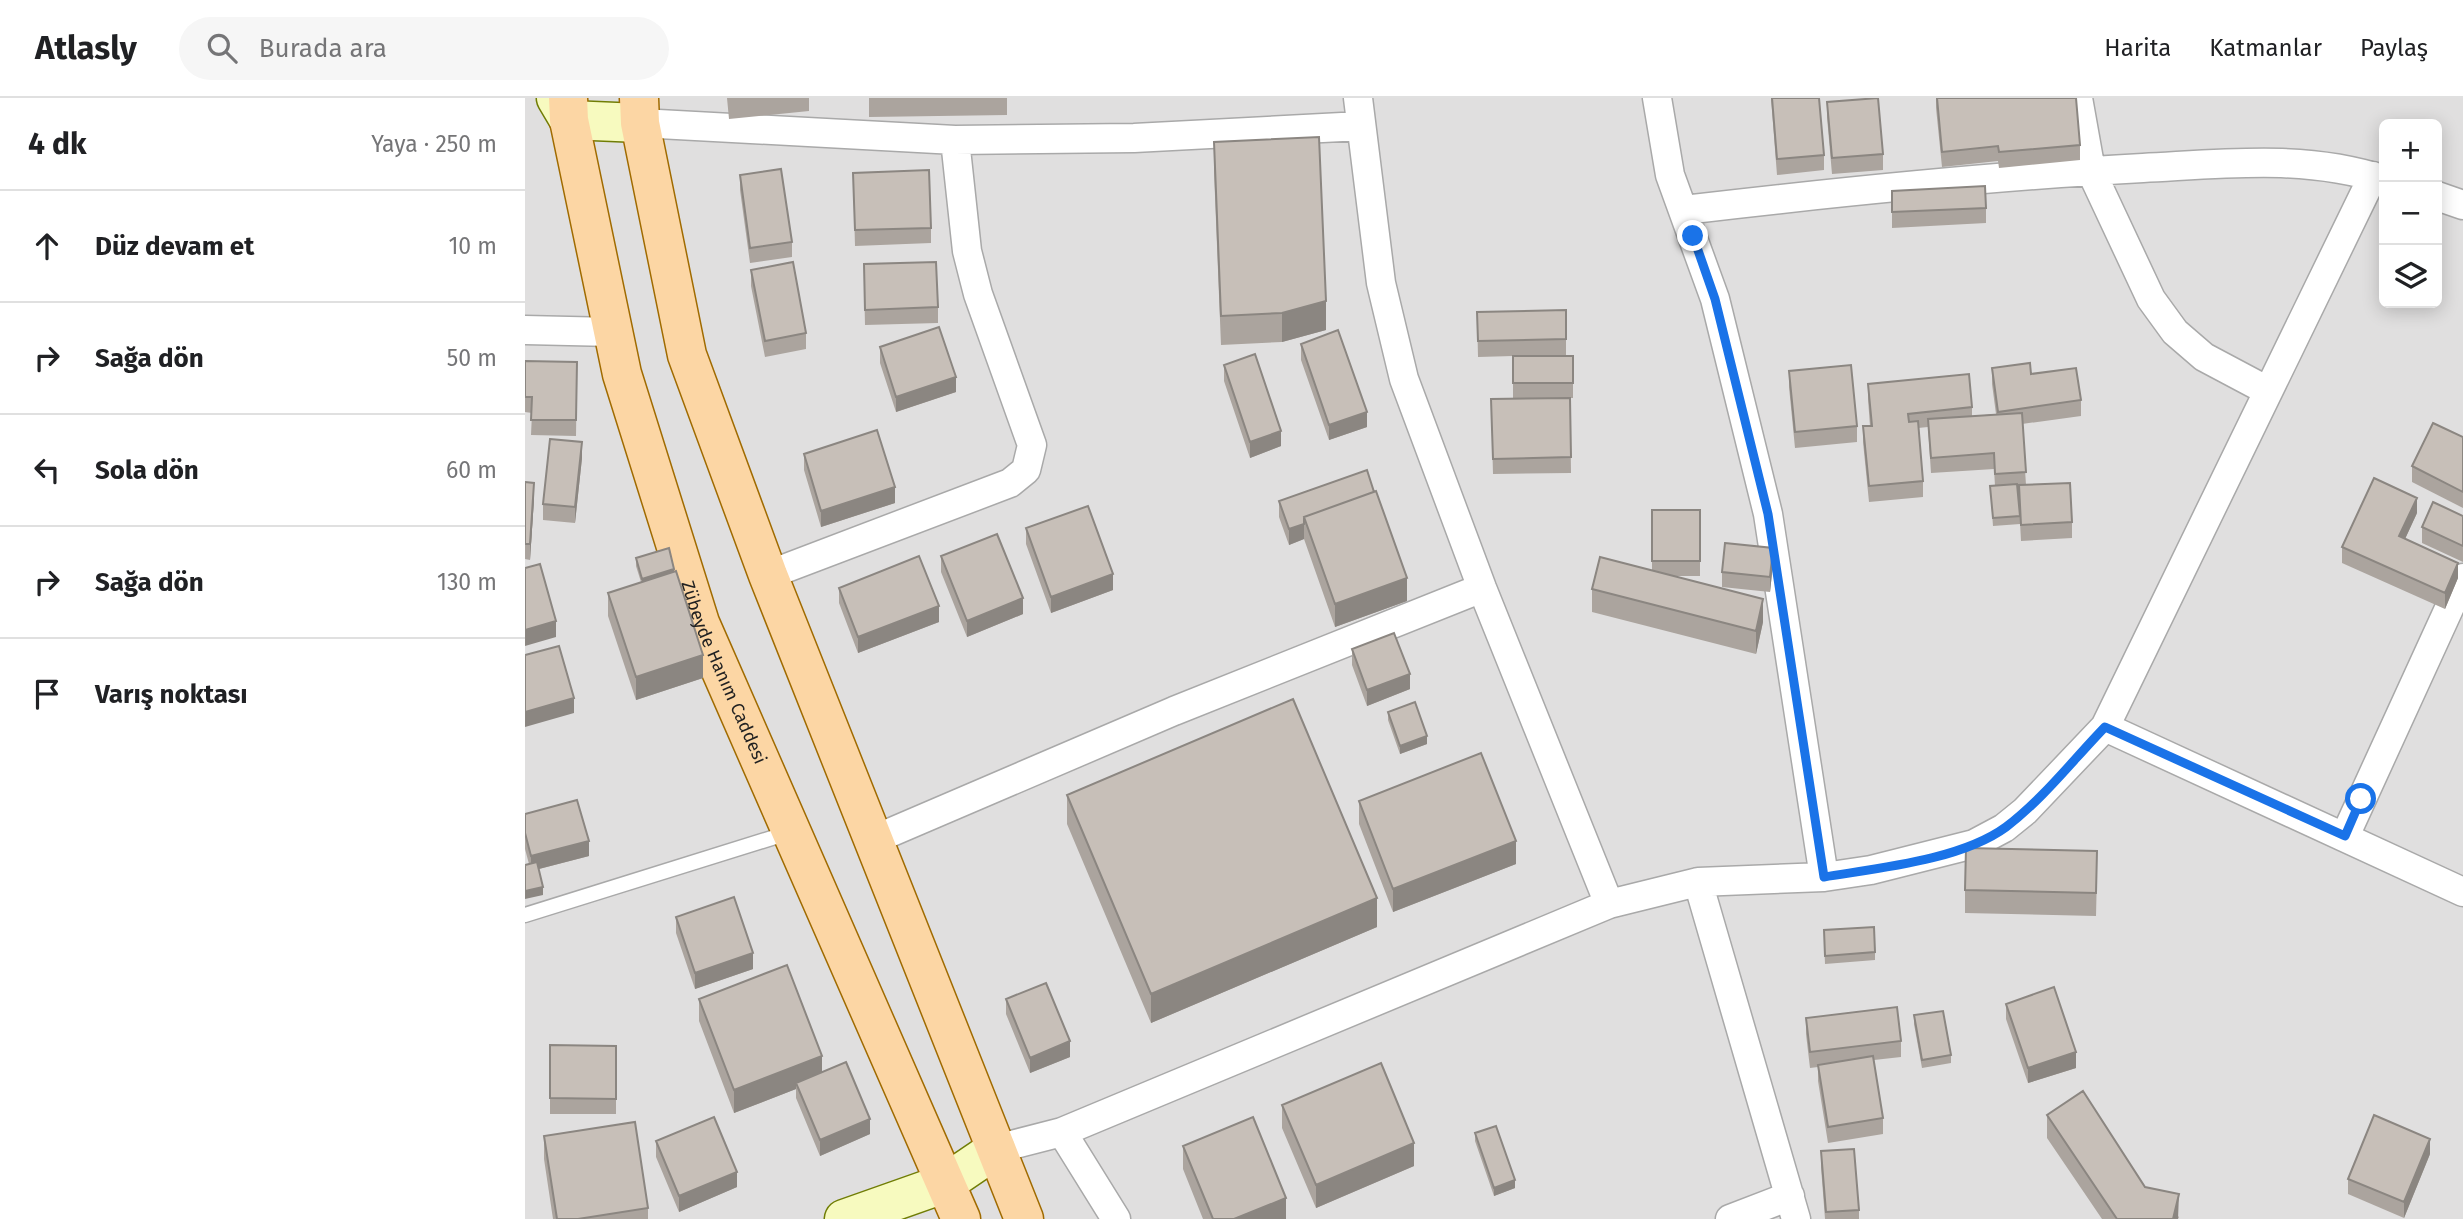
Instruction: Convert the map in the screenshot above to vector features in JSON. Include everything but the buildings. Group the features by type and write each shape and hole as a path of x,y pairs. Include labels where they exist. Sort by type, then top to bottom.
{"main road":[{"name":"Zübeyde Hanım Caddesi","path":"564,105 622,374 700,623 961,1219"},
{"path":"640,111 687,355 768,575 1024,1219"}],"street":[{"path":"1357,98 1381,284 1404,379 1482,589 1609,904"},
{"path":"1657,98 1670,175 1715,299 1768,514 1824,877"},
{"path":"2078,98 2091,171 2151,299 2175,332 2204,357 2268,391"},
{"path":"564,105 955,140 1134,138 1361,126"},
{"path":"768,575 1010,483 1027,470 1032,445 978,294 967,251 955,140"},
{"path":"844,1219 946,1183 996,1149 1062,1132 1609,904 1698,882 1824,877 1944,853 1984,839 2004,828 2025,811 2105,727 2268,391 2379,178 2287,161 2091,171 1874,187 1684,210"},
{"path":"2442,198 2463,205"},
{"path":"525,330 613,332"},
{"path":"2345,836 2463,578"},
{"path":"873,840 1174,711 1482,589"},
{"path":"2105,727 2463,892"},
{"path":"1698,882 1793,1207 1730,1219"},
{"path":"1062,1132 1116,1219"}],"lane":[{"path":"525,915 792,832"}],"shaded area":[{"path":"525,98 2463,98 2463,1219 525,1219"}],"route":[{"path":"1693,236 1715,299 1768,514 1824,877 1871,870 1944,853 1974,844 2004,828 2025,811 2105,727 2345,836 2361,799"}]}
